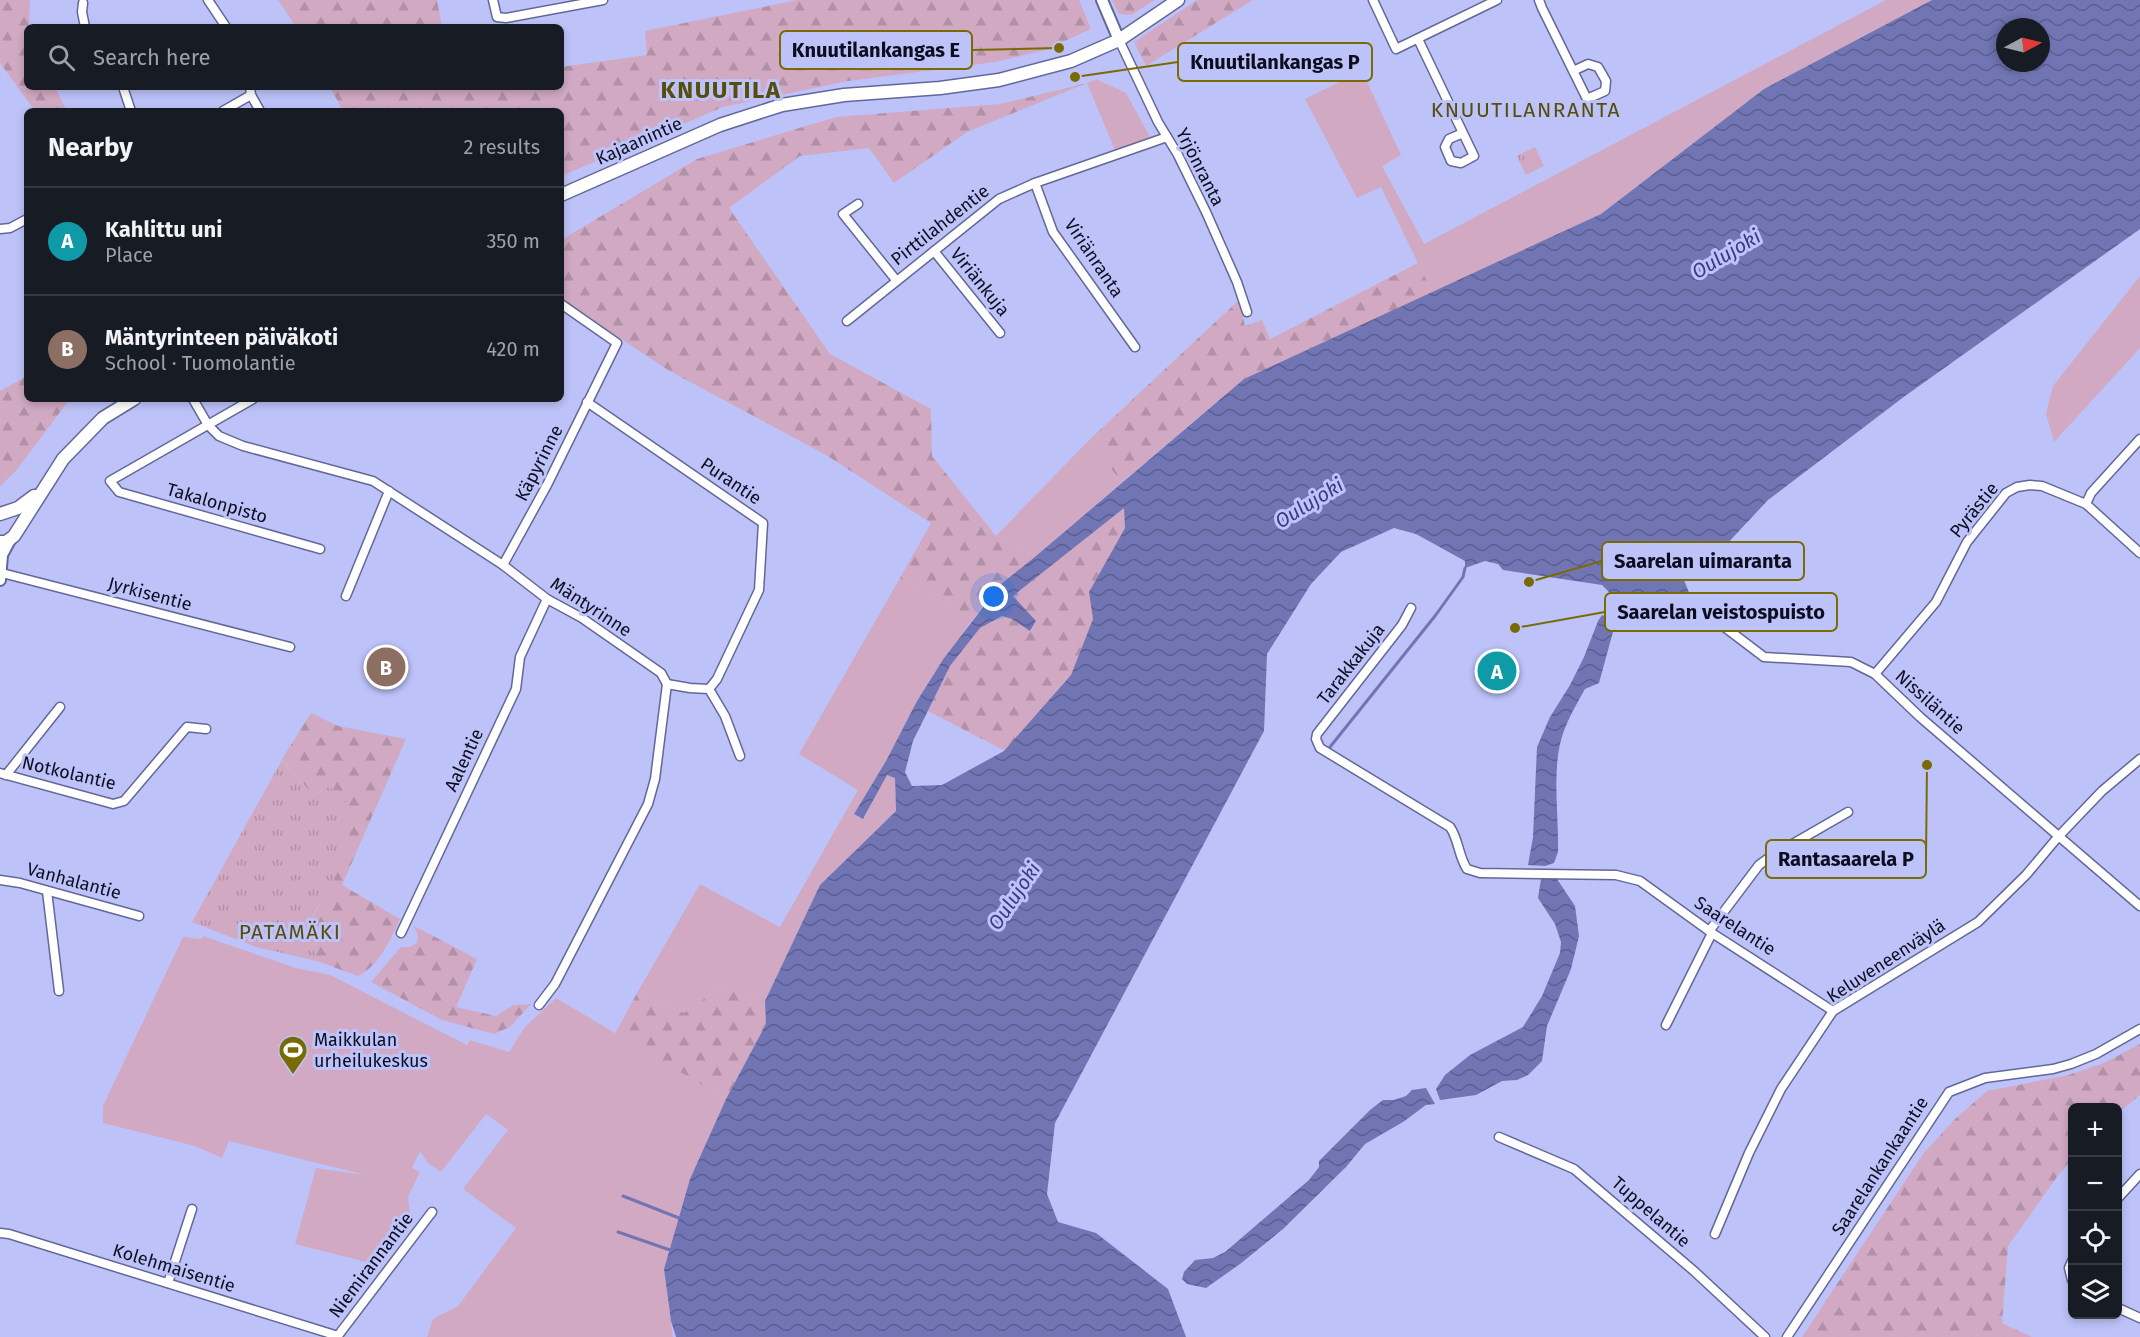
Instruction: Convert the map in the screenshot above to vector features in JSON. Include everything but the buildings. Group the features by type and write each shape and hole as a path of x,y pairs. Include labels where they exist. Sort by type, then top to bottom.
{"main road":[{"name":"Kajaanintie","path":"564,194 720,124 782,105 844,95 940,88 999,80 1071,61 1119,40 1178,0"},
{"path":"9,538 63,459 103,418 129,402"},
{"path":"1,514 18,508 34,496 49,480"},
{"path":"1,514 11,516 14,520 9,538"}],"street":[{"path":"208,0 224,24"},
{"path":"493,0 497,17 506,18 603,0"},
{"path":"1102,0 1119,40"},
{"path":"1373,0 1396,49 1496,0"},
{"path":"1539,0 1573,71 1587,99 1605,92 1606,81 1598,67 1588,64 1573,71"},
{"path":"83,3 82,12 85,24"},
{"path":"1418,39 1463,133"},
{"name":"Yrjönranta","path":"1119,40 1206,212 1237,282 1247,312"},
{"path":"124,90 130,108"},
{"path":"227,108 250,91 258,108"},
{"name":"Pirttilahdentie","path":"847,321 999,199 1035,183 1167,137"},
{"name":"Viriänranta","path":"1035,183 1053,232 1135,347"},
{"path":"858,204 843,214 896,280"},
{"path":"0,229 10,228 24,221"},
{"name":"Viriänkuja","path":"934,251 1000,333"},
{"name":"Käpyrinne","path":"503,565 547,485 617,343 564,306"},
{"name":"Mäntyrinne","path":"195,402 208,425 219,436 243,446 374,481 503,565 547,599 582,618 661,673 667,684"},
{"path":"208,425 248,402"},
{"name":"Purantie","path":"587,402 763,523 759,590 717,679 709,689"},
{"name":"Takalonpisto","path":"208,425 110,481 119,492 320,549"},
{"path":"2086,504 2091,493 2140,439"},
{"name":"Pyrästie","path":"1875,674 1936,602 1966,542 2006,494 2017,487 2030,485 2050,489 2086,504 2140,553"},
{"path":"346,596 389,491"},
{"path":"1,573 5,547 9,538"},
{"path":"0,553 1,573"},
{"name":"Jyrkisentie","path":"1,573 290,647"},
{"name":"Aalentie","path":"400,933 516,689 520,657 547,599"},
{"name":"Tarakkakuja","path":"1316,739 1317,734 1402,626 1411,608"},
{"name":"Nissiläntie","path":"1661,626 1694,615 1710,616 1764,657 1851,662 1875,674 1920,717 2140,906"},
{"path":"539,1005 555,984 648,804 655,779 667,684 709,689 725,716 740,756"},
{"path":"3,774 60,707"},
{"name":"Notkolantie","path":"3,774 113,804 124,801 187,728 206,729"},
{"name":"Saarelantie","path":"1316,739 1320,748 1450,827 1456,835 1460,858 1467,869 1480,873 1616,875 1641,880 1711,931 1833,1011"},
{"path":"2058,837 2102,791 2140,759"},
{"path":"1666,1025 1711,931 1759,865 1848,812"},
{"name":"Keluveneenväylä","path":"1715,1233 1749,1153 1781,1089 1833,1011 1978,922 2026,875 2058,837"},
{"name":"Vanhalantie","path":"0,879 139,916"},
{"path":"47,891 59,992"},
{"name":"Saarelankankaantie","path":"1787,1337 1949,1092 1985,1078 2053,1069 2071,1064 2096,1054 2140,1029"},
{"name":"Tuppelantie","path":"1499,1137 1574,1169 1694,1271 1765,1337"},
{"path":"2122,1193 2140,1173"},
{"path":"168,1283 192,1209"},
{"name":"Niemirannantie","path":"338,1336 432,1212"},
{"name":"Kolehmaisentie","path":"0,1233 18,1236 338,1336"},
{"path":"2122,1310 2140,1318"}],"green space":[{"path":"0,0 30,0 29,24 24,24 24,90 56,90 66,108 33,108 0,63"},
{"path":"278,0 437,0 441,24 294,24"},
{"path":"797,0 1079,0 1091,29 1045,50 995,62 848,81 723,107 564,175 564,108 341,108 332,90 564,90 564,67 647,55 645,31"},
{"path":"1112,0 1155,0 1131,15 1119,14"},
{"path":"1197,0 1253,0 1146,66 1134,42"},
{"path":"1886,0 1932,0 1764,89 1601,214 1433,294 1381,187 1357,198 1305,99 1362,71 1401,155 1382,166 1424,244"},
{"path":"1096,79 1126,93 1150,137 1115,150 1087,83"},
{"path":"1087,83 967,132 894,183 869,148 800,156 729,208 830,354 931,409 932,456 996,536 1036,556 1001,584 973,619 900,578 931,523 826,455 668,370 564,301 564,238 697,159 836,117 1000,104"},
{"path":"1535,147 1544,166 1526,175 1517,156"},
{"path":"1418,263 1433,294 1244,379 1122,482 1088,441 1239,300 1245,326 1262,320 1270,339"},
{"path":"2140,276 2140,348 2054,442 2046,414 2053,386"},
{"path":"24,378 24,402 68,402 15,472 0,486 0,391"},
{"path":"1088,441 1122,482 1036,556 996,536"},
{"path":"1124,507 1125,528 1089,592 1093,619 1071,675 1005,751 928,711 950,666 980,628 1002,616 1012,619 1031,631 1036,621 1012,596"},
{"path":"900,578 973,619 944,658 917,701 886,761 854,814 864,819 886,775 895,777 896,811 820,885 765,1001 719,988 684,1013 637,993 700,884 780,927 858,790 799,754"},
{"path":"311,713 338,726 406,739 342,885 400,919 378,959 358,976 317,961 310,940 312,919 346,853 341,823 344,795 322,790 313,795 282,759"},
{"path":"282,760 313,795 329,787 342,793 346,798 341,823 347,843 346,853 331,887 315,911 309,926 311,943 317,961 256,947 192,922"},
{"path":"414,926 477,959 456,1007 496,1016 513,1005 531,1004 510,1027 494,1034 442,1020 371,982 401,947 410,947 417,943 418,936"},
{"path":"203,936 296,968 330,975 467,1045 470,1040 509,1052 525,1027 556,998 726,1099 690,1179 664,1269 673,1337 427,1337 433,1319 458,1306 516,1228 463,1189 508,1130 486,1114 441,1172 428,1163 420,1151 412,1168 420,1172 408,1197 410,1214 378,1265 295,1244 316,1168 365,1175 229,1141 222,1158 195,1146 103,1123 103,1106 183,937 201,939"},
{"path":"719,988 765,1001 766,1024 726,1099 615,1034 637,993 684,1013"},
{"path":"2140,1044 2140,1095 2122,1110 2122,1103 2068,1103 2068,1164 2008,1246 2002,1323 2032,1337 1802,1337 1923,1154 1955,1119 1987,1091 2065,1076 2104,1063"}],"water":[{"name":"Oulujoki","path":"1932,0 2140,0 2140,229 1905,396 1768,500 1725,546 1682,575 1690,595 1685,601 1665,609 1659,604 1644,606 1613,596 1602,585 1503,570 1498,564 1485,561 1465,568 1465,561 1416,534 1394,528 1341,552 1311,584 1267,654 1264,731 1055,1123 1047,1194 1058,1222 1096,1233 1168,1289 1186,1337 676,1337 671,1321 664,1269 690,1179 726,1099 766,1024 765,1001 820,885 896,811 895,778 887,775 863,819 854,814 886,761 917,701 944,658 1001,584 1244,379 1601,214 1764,89","holes":["1124,508 1125,528 1089,592 1093,619 1071,675 1004,751 942,785 912,786 905,772 913,741 950,666 980,628 1002,616 1012,619 1030,631 1036,621 1013,596"]},
{"path":"1602,615 1616,621 1599,683 1585,689 1566,727 1558,753 1556,781 1558,852 1554,863 1545,866 1528,865 1533,837 1537,747 1550,717 1584,657"},
{"path":"1544,876 1555,876 1575,906 1579,936 1571,969 1547,1026 1542,1061 1528,1075 1517,1080 1502,1081 1476,1095 1440,1100 1436,1089 1445,1075 1470,1055 1523,1027 1542,996 1560,953 1561,942 1555,924 1538,898 1541,879"},
{"path":"1426,1088 1435,1104 1426,1105 1403,1122 1365,1144 1346,1167 1283,1229 1240,1264 1206,1288 1187,1284 1182,1279 1184,1272 1195,1260 1213,1258 1225,1252 1309,1180 1319,1167 1319,1161 1370,1110 1383,1100 1394,1100 1406,1096 1412,1090"}],"waterway":[{"path":"1330,747 1435,616 1463,577 1465,568"},
{"path":"623,1196 679,1218"},
{"path":"618,1232 670,1250"}],"place":[{"name":"Knuutilankangas E","path":"1059,48"},
{"name":"Knuutilankangas P","path":"1075,77"},
{"name":"Saarelan uimaranta","path":"1529,582"},
{"name":"Saarelan veistospuisto","path":"1515,628"},
{"name":"Mäntyrinteen päiväkoti","path":"386,667"},
{"name":"Kahlittu uni","path":"1497,671"},
{"name":"Rantasaarela P","path":"1927,765"},
{"name":"Maikkulan urheilukeskus","path":"293,1076"}],"district":[{"name":"KNUUTILA","path":"721,90"},
{"name":"KNUUTILANRANTA","path":"1526,110"},
{"name":"PATAMÄKI","path":"290,932"}]}
